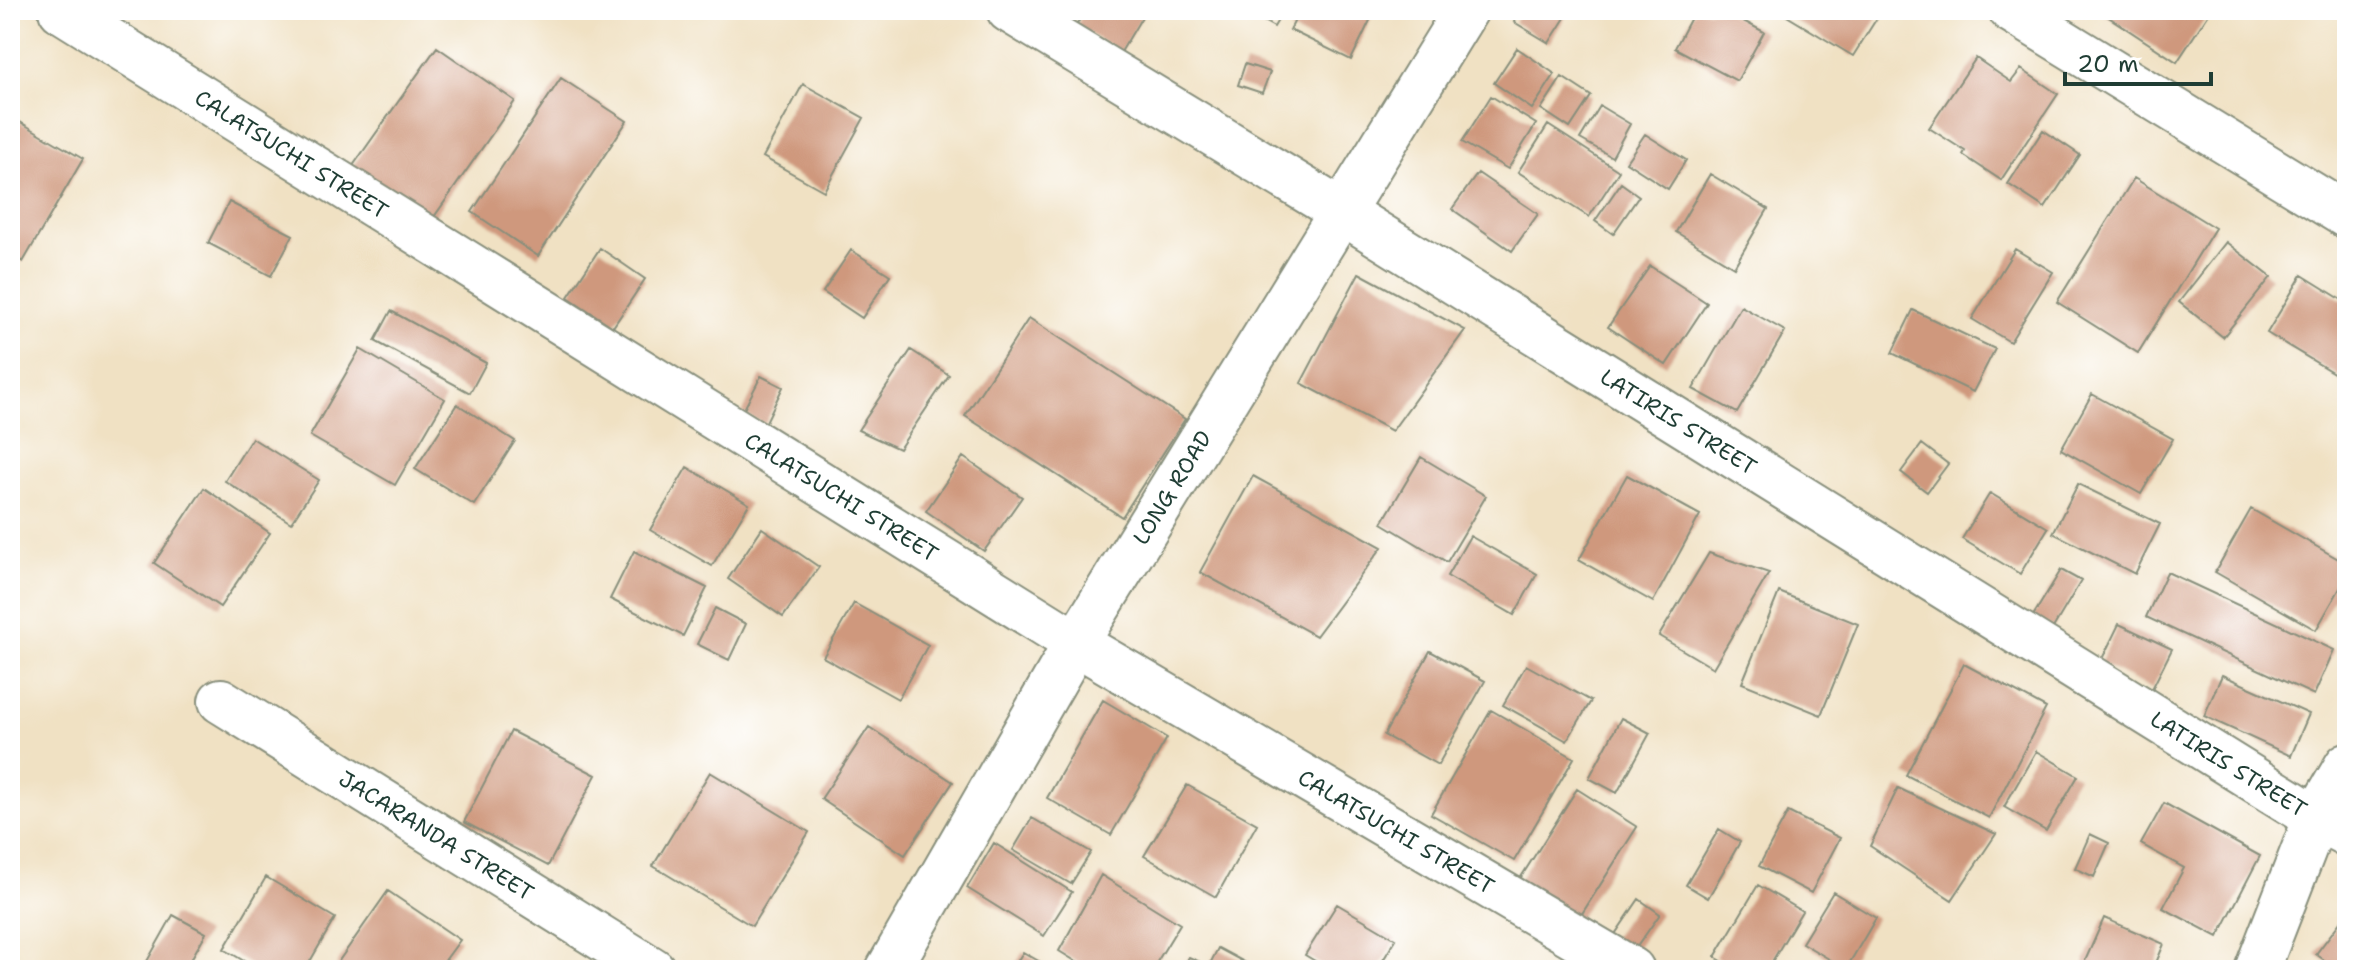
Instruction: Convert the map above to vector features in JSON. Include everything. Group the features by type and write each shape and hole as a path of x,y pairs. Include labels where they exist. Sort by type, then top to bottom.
{"street":[{"name":"CALATSUCHI STREET","path":"61,10 1076,643 1632,970"},
{"name":"LATIRIS STREET","path":"1009,10 1342,212 2331,826"},
{"name":"LONG ROAD","path":"888,970 1076,643 1466,10"},
{"path":"2011,10 2347,216"},
{"name":"JACARANDA STREET","path":"221,701 653,970"},
{"path":"2257,970 2331,826 2347,765"}],"building":[{"path":"1085,10 1146,10 1121,52 1076,26"},
{"path":"1244,10 1284,10 1274,27"},
{"path":"1300,10 1375,10 1351,60 1290,30"},
{"path":"1521,10 1570,10 1549,43 1514,22"},
{"path":"1695,10 1723,10 1764,32 1737,81 1675,48"},
{"path":"1777,10 1882,10 1853,56"},
{"path":"2098,10 2211,10 2177,62"},
{"path":"437,47 515,101 429,224 350,170"},
{"path":"1517,48 1555,74 1532,109 1494,83"},
{"path":"1976,58 2011,82 2021,69 2058,94 2001,180 1963,155 1965,151 1929,128"},
{"path":"1245,64 1270,72 1262,93 1238,85"},
{"path":"1562,77 1591,96 1570,128 1541,109"},
{"path":"561,78 627,121 538,256 472,212"},
{"path":"803,84 864,118 824,191 763,157"},
{"path":"1491,96 1536,124 1508,169 1462,142"},
{"path":"1600,106 1630,124 1612,157 1580,139"},
{"path":"10,116 83,159 23,262 10,255"},
{"path":"1548,125 1619,171 1589,217 1518,172"},
{"path":"2043,130 2080,155 2045,208 2008,184"},
{"path":"1645,134 1686,160 1668,189 1626,162"},
{"path":"1478,173 1538,214 1512,251 1452,209"},
{"path":"1710,174 1768,209 1734,267 1676,232"},
{"path":"2134,178 2215,228 2138,353 2057,302"},
{"path":"1621,183 1639,196 1613,234 1595,221"},
{"path":"229,202 293,235 271,276 208,243"},
{"path":"2226,242 2271,277 2223,337 2179,302"},
{"path":"600,248 645,279 613,327 568,297"},
{"path":"2015,249 2053,272 2010,342 1972,319"},
{"path":"851,250 890,275 862,318 823,292"},
{"path":"1650,266 1707,303 1666,365 1608,327"},
{"path":"1359,273 1465,330 1392,431 1301,383"},
{"path":"2302,275 2347,303 2347,381 2267,333"},
{"path":"1741,306 1785,331 1737,413 1693,389"},
{"path":"1913,310 1995,349 1973,392 1892,353"},
{"path":"391,311 486,363 470,393 375,341"},
{"path":"1029,318 1185,419 1122,517 965,416"},
{"path":"360,349 445,399 395,485 310,436"},
{"path":"911,350 949,375 899,449 858,430"},
{"path":"761,376 783,387 765,424 742,413"},
{"path":"2092,394 2173,439 2141,494 2061,449"},
{"path":"457,404 515,441 474,505 415,469"},
{"path":"252,438 319,480 291,523 225,481"},
{"path":"1922,444 1948,464 1927,492 1901,472"},
{"path":"963,457 1022,497 984,551 926,511"},
{"path":"1421,457 1486,496 1447,562 1382,523"},
{"path":"687,467 749,504 712,566 650,530"},
{"path":"1627,475 1700,515 1653,602 1579,560"},
{"path":"1253,476 1382,547 1316,636 1200,572"},
{"path":"2078,484 2160,524 2135,574 2053,533"},
{"path":"204,488 270,533 220,607 154,563"},
{"path":"1990,493 2048,528 2020,574 1962,539"},
{"path":"2251,509 2347,564 2347,576 2316,630 2215,572"},
{"path":"762,528 819,567 783,617 728,579"},
{"path":"1470,536 1537,574 1514,615 1447,576"},
{"path":"634,551 707,588 683,636 610,599"},
{"path":"1709,553 1769,573 1713,668 1659,636"},
{"path":"2061,570 2081,581 2053,628 2033,616"},
{"path":"2167,572 2334,650 2314,695 2146,617"},
{"path":"1779,592 1858,624 1821,715 1742,683"},
{"path":"854,603 928,645 898,699 823,657"},
{"path":"715,608 746,624 729,660 697,644"},
{"path":"2119,624 2172,649 2152,689 2100,663"},
{"path":"1430,651 1485,681 1438,765 1384,735"},
{"path":"1964,664 2046,708 1989,818 1906,775"},
{"path":"1526,665 1591,701 1567,741 1503,705"},
{"path":"2222,675 2309,714 2291,756 2204,716"},
{"path":"1103,700 1167,738 1111,835 1047,798"},
{"path":"1491,710 1574,758 1514,861 1431,814"},
{"path":"1621,718 1650,733 1617,793 1589,778"},
{"path":"869,727 953,782 905,855 821,799"},
{"path":"511,731 596,775 548,866 464,822"},
{"path":"2036,751 2078,776 2046,831 2004,807"},
{"path":"710,772 809,832 752,926 653,866"},
{"path":"1187,785 1257,824 1216,897 1144,856"},
{"path":"1898,788 1996,834 1952,900 1870,846"},
{"path":"1577,789 1637,827 1576,923 1516,885"},
{"path":"2164,803 2260,856 2218,937 2163,908 2184,868 2141,844"},
{"path":"1788,812 1840,838 1811,893 1759,866"},
{"path":"1032,818 1091,852 1071,884 1013,850"},
{"path":"1719,829 1740,842 1708,898 1686,885"},
{"path":"2090,834 2109,843 2094,877 2075,868"},
{"path":"994,843 1072,892 1044,936 967,888"},
{"path":"1101,875 1180,924 1152,970 1090,970 1059,951"},
{"path":"266,877 335,918 305,970 259,970 224,949"},
{"path":"1758,885 1802,911 1767,970 1737,970 1715,957"},
{"path":"388,891 460,940 438,970 344,970 336,965"},
{"path":"1833,892 1876,918 1846,969 1802,943"},
{"path":"1639,899 1660,914 1629,958 1609,943"},
{"path":"1337,904 1396,939 1377,970 1330,970 1305,955"},
{"path":"2347,913 2347,970 2338,970 2316,954"},
{"path":"173,915 206,933 185,970 159,970 146,963"},
{"path":"2104,918 2164,944 2153,970 2081,970"},
{"path":"1218,948 1259,970 1182,970 1189,957 1209,966"},
{"path":"1023,952 1054,970 1012,970"}]}
